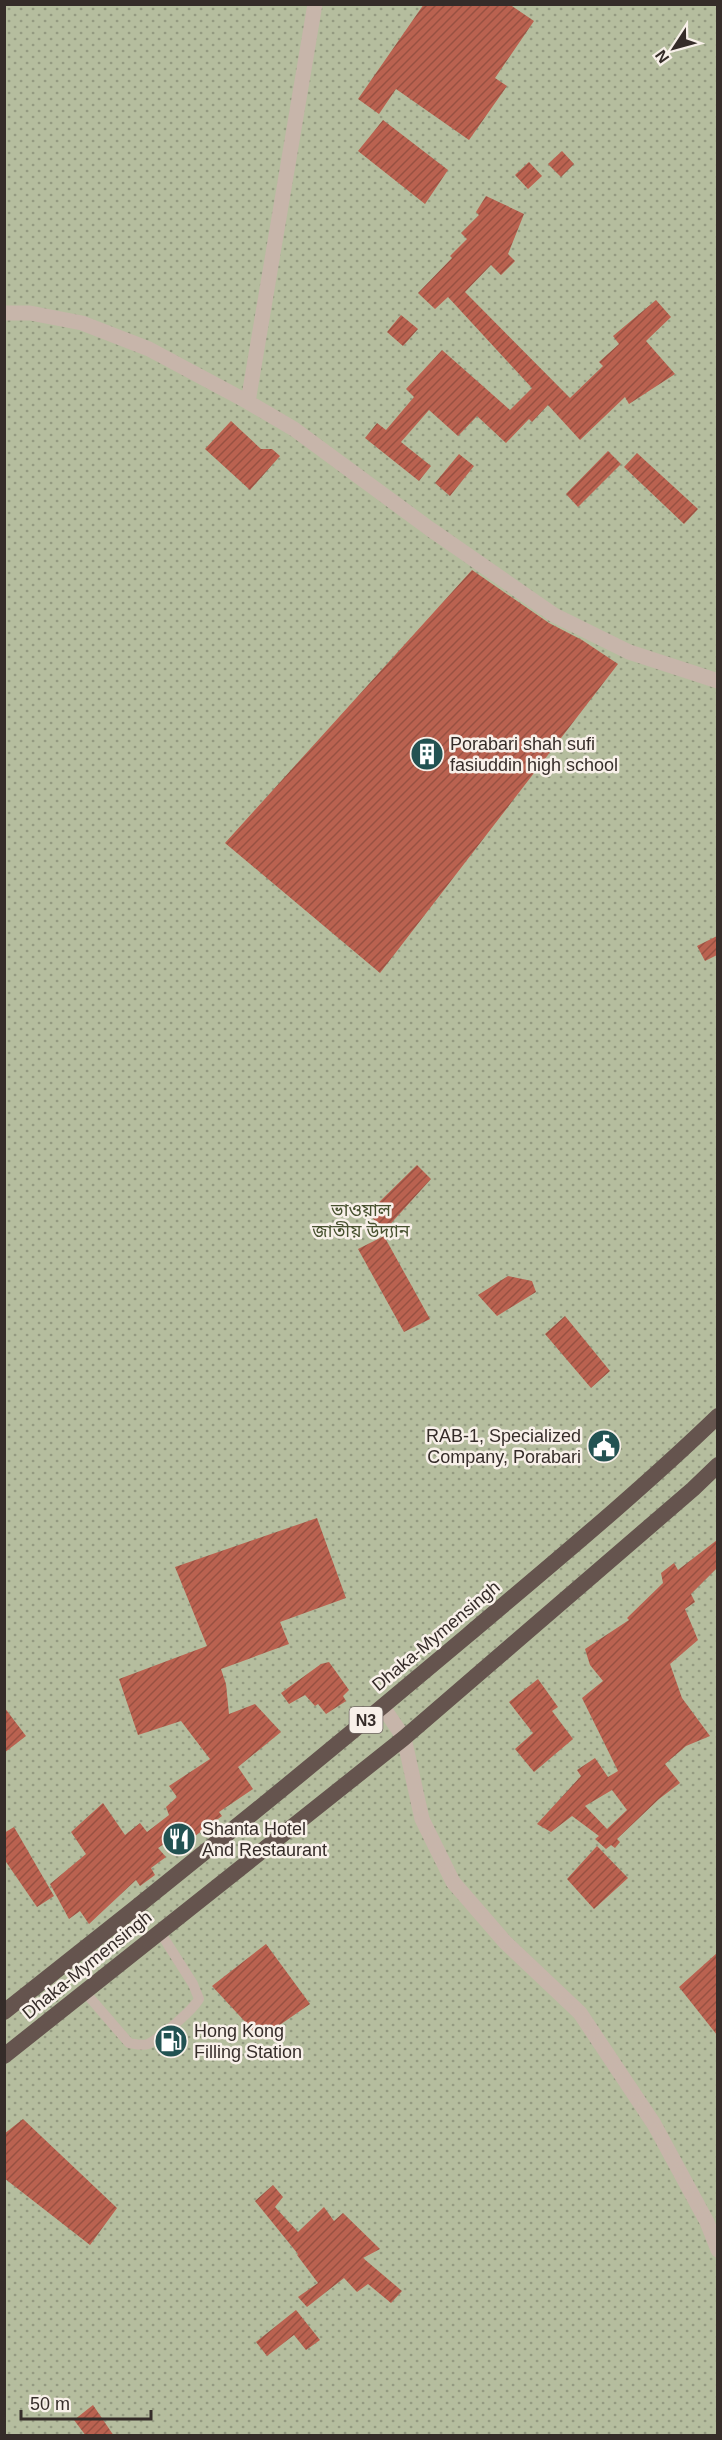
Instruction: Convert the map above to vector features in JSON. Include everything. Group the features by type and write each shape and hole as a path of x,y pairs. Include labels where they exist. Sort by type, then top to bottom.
{"highway":[{"name":"Dhaka-Mymensingh","path":"4,2012 132,1912 383,1707 654,1478 717,1416"},
{"name":"Dhaka-Mymensingh","path":"4,2056 404,1737 693,1489 717,1465"}],"street":[{"path":"248,402 315,4"},
{"path":"4,313 30,313 82,323 149,349 294,429 430,529 554,615 628,652 717,681"},
{"path":"383,1707 404,1737 422,1819 453,1882 505,1942 580,2013 654,2124 707,2222 717,2250"}],"lane":[{"path":"85,1992 129,2043 147,2044 176,2022 195,2006 199,1999 193,1984 160,1932"}],"green space":[{"name":"ভাওয়াল জাতীয় উদ্যান","path":"5,5 717,5 717,2435 5,2435"}],"building":[{"path":"424,4 509,4 534,21 495,78 507,86 469,140 396,89 379,114 358,99"},
{"path":"383,120 448,170 425,204 358,151"},
{"path":"562,151 574,164 561,177 548,164"},
{"path":"529,162 542,176 528,189 515,175"},
{"path":"486,196 524,214 508,254 515,261 501,275 491,265 465,292 570,398 603,366 599,362 619,344 613,336 656,300 671,317 646,341 675,374 629,404 625,397 580,440 548,405 532,422 529,419 506,443 477,416 458,436 429,410 401,442 431,466 419,481 365,438 377,423 386,430 414,397 406,389 442,350 510,410 532,388 448,297 435,309 418,293 467,239 461,233 479,215 476,212"},
{"path":"401,315 418,329 403,346 387,332"},
{"path":"231,421 261,449 272,449 280,456 250,490 205,449"},
{"path":"608,451 621,464 578,507 566,494"},
{"path":"637,453 698,509 684,524 624,467"},
{"path":"459,454 474,466 450,496 435,483"},
{"name":"Porabari shah sufi fasiuddin high school","path":"472,570 549,623 582,640 618,664 380,973 225,843"},
{"path":"717,936 717,955 705,961 697,946"},
{"path":"417,1165 431,1179 384,1231 368,1213"},
{"path":"384,1236 430,1319 404,1332 358,1249"},
{"path":"508,1276 532,1281 536,1292 497,1316 478,1295"},
{"path":"565,1316 610,1371 591,1388 545,1334"},
{"path":"317,1518 346,1598 280,1622 289,1644 221,1669 226,1684 229,1714 255,1704 281,1732 238,1767 253,1789 219,1812 222,1816 187,1842 180,1833 158,1848 166,1857 151,1868 155,1875 140,1886 136,1880 89,1924 80,1911 69,1919 50,1884 86,1854 71,1832 103,1803 125,1835 140,1823 147,1832 169,1815 166,1807 177,1797 169,1786 210,1759 181,1721 138,1735 119,1679 207,1646 175,1567"},
{"path":"717,1540 717,1568 691,1594 695,1602 685,1609 698,1640 670,1664 682,1698 710,1736 686,1746 665,1764 680,1783 659,1799 617,1839 620,1842 615,1848 611,1845 606,1849 595,1839 599,1836 572,1816 551,1832 537,1824 581,1776 577,1770 595,1758 608,1777 618,1771 582,1698 603,1681 590,1665 585,1649 629,1620 627,1618 663,1583 661,1573 674,1563 678,1570","holes":["612,1790 627,1810 607,1829 585,1806"]},
{"path":"329,1662 349,1690 343,1696 346,1701 326,1714 318,1704 315,1706 305,1695 289,1704 281,1693 321,1664"},
{"path":"538,1679 558,1707 552,1711 573,1739 534,1772 515,1749 533,1733 509,1702"},
{"path":"4,1707 26,1736 4,1753"},
{"path":"14,1827 54,1896 37,1907 4,1859 4,1833"},
{"path":"597,1846 628,1878 594,1909 567,1879"},
{"path":"266,1944 310,2004 258,2040 250,2027 212,1986"},
{"path":"717,1953 717,2035 679,1987"},
{"path":"23,2119 117,2208 90,2245 4,2178 4,2134"},
{"path":"273,2185 283,2197 275,2207 298,2232 324,2207 334,2221 343,2213 380,2249 363,2258 402,2291 391,2303 368,2284 357,2292 344,2278 307,2307 298,2297 318,2283 298,2254 255,2201"},
{"path":"296,2310 320,2340 306,2350 294,2335 267,2356 256,2342"},
{"path":"93,2405 114,2436 86,2436 74,2420"}],"place":[{"name":"Porabari shah sufi fasiuddin high school","path":"427,754"},
{"name":"RAB-1, Specialized Company, Porabari","path":"604,1446"},
{"name":"Shanta Hotel And Restaurant","path":"179,1839"},
{"name":"Hong Kong Filling Station","path":"171,2041"}]}
